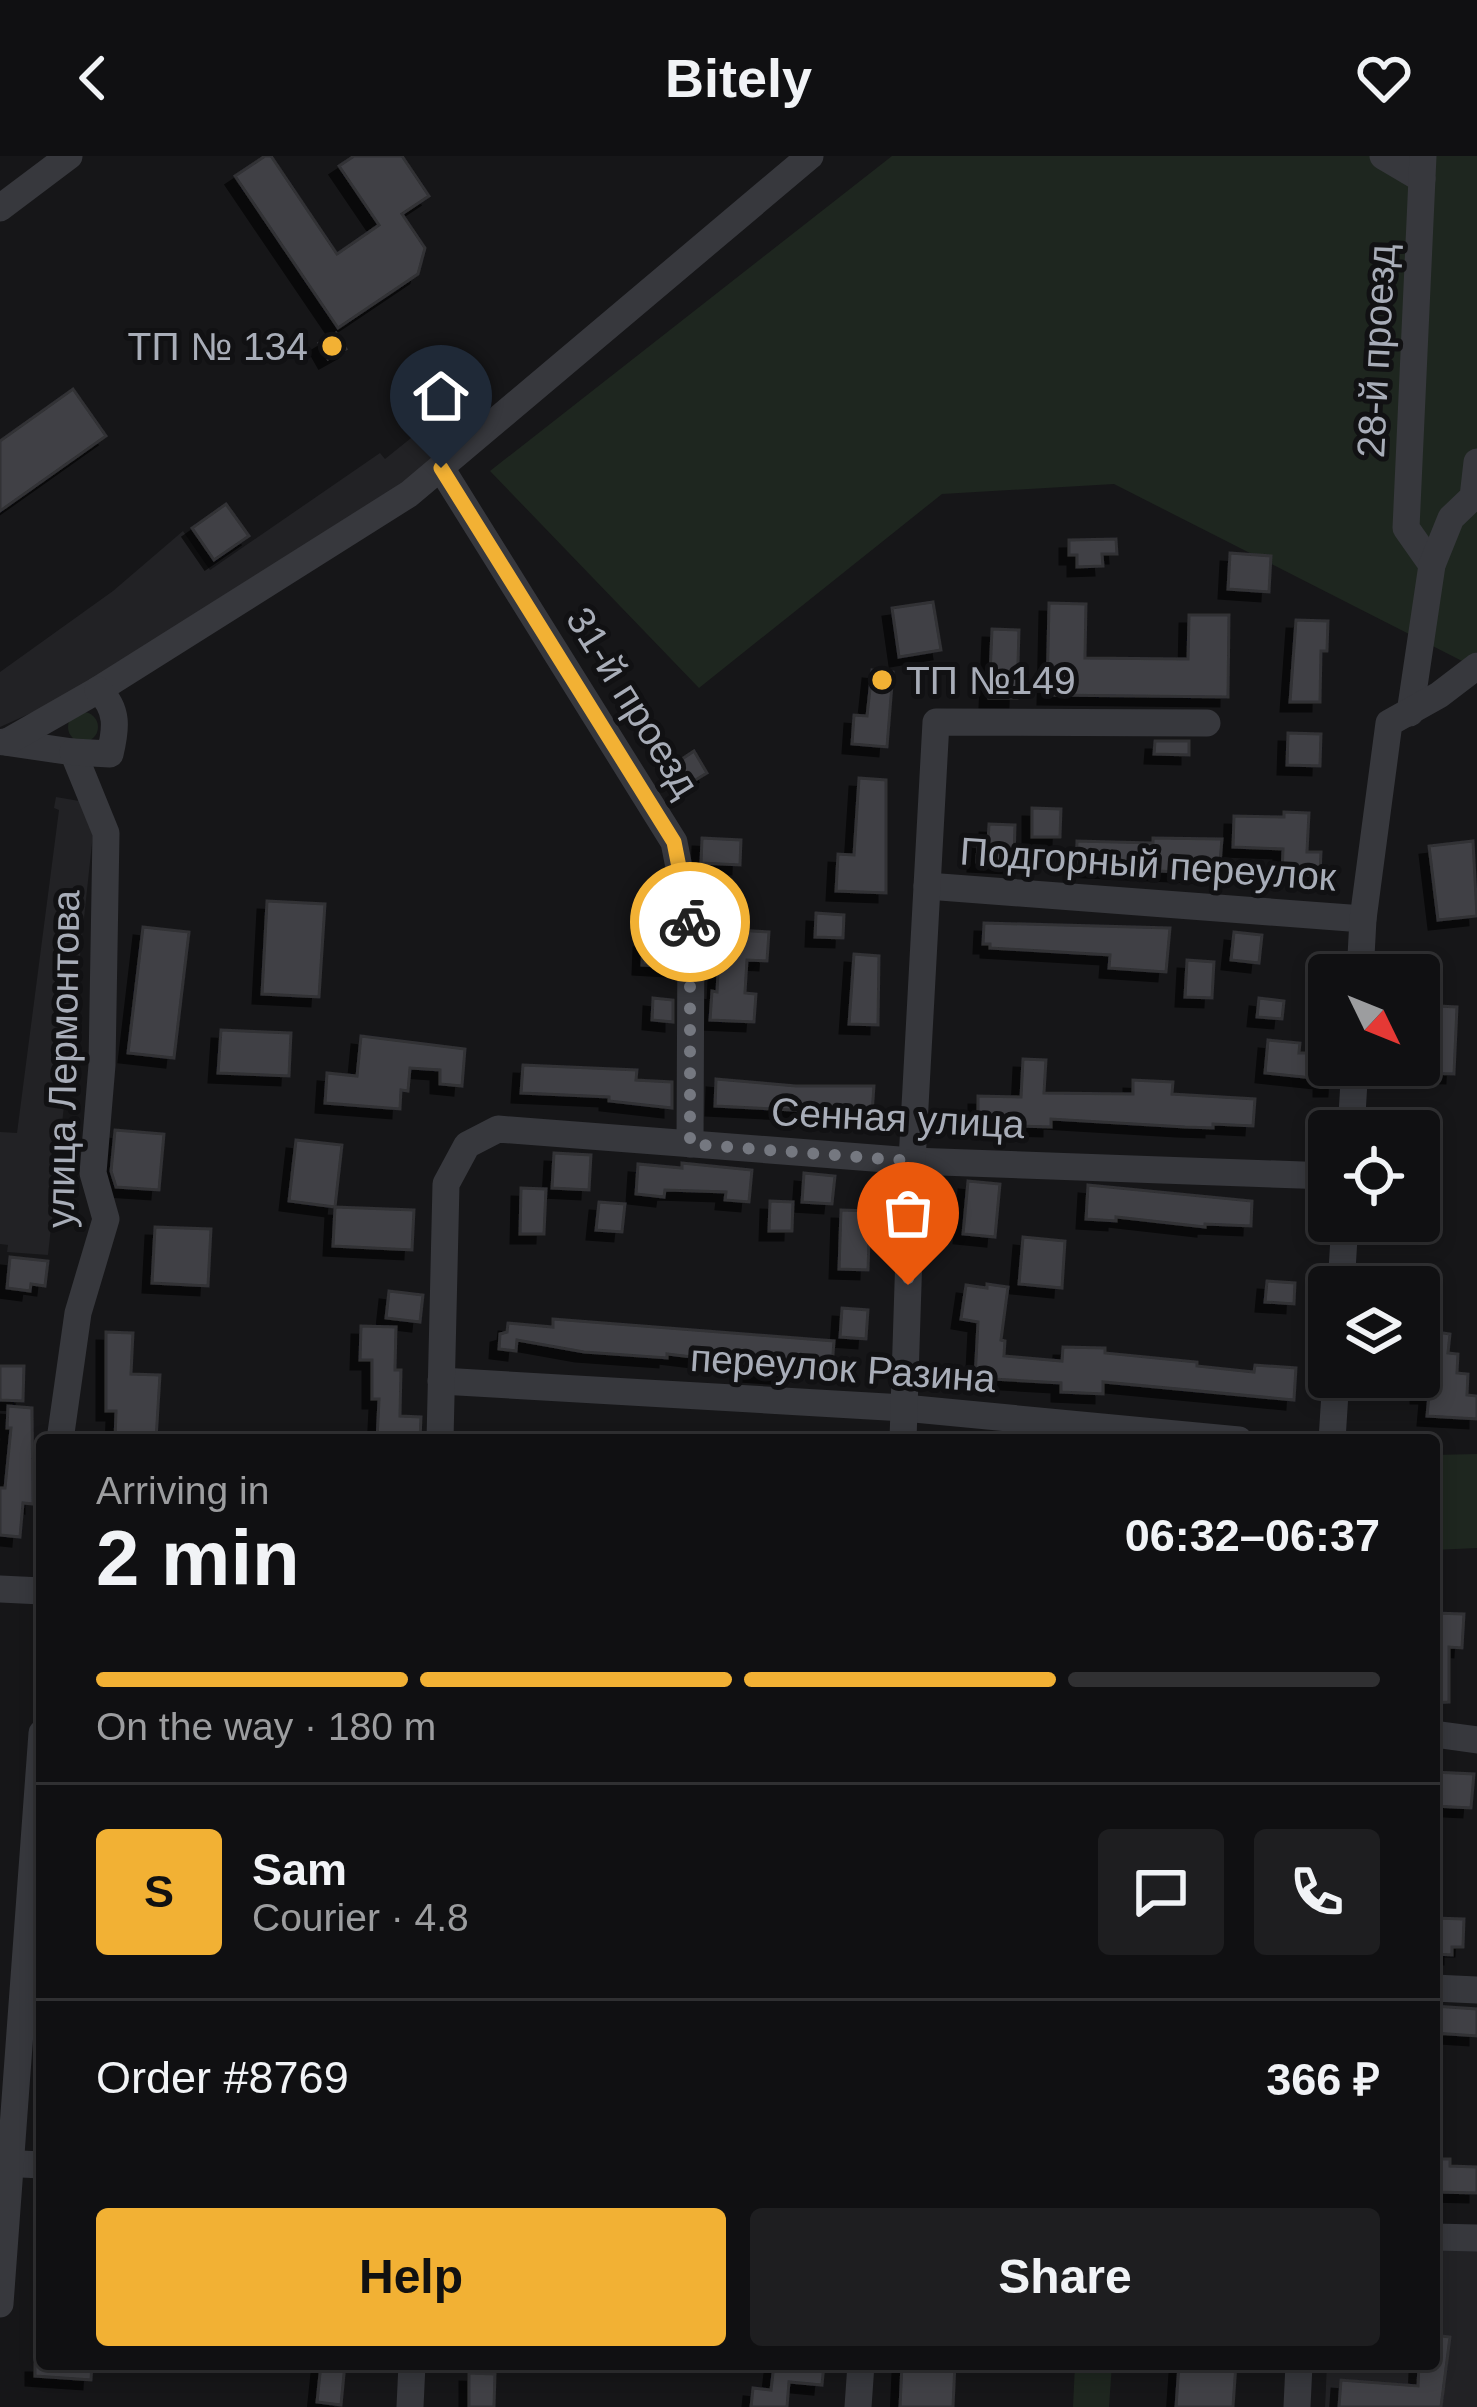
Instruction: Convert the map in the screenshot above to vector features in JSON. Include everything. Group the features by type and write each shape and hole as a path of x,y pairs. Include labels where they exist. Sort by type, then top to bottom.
{"street":[{"path":"0,208 69,156"},
{"path":"3,742 98,690 410,494 810,156"},
{"name":"28-й проезд","path":"1383,156 1423,168 1406,529 1432,566"},
{"path":"1361,954 1363,919 1399,718 1432,566 1451,518 1473,497 1477,462"},
{"name":"31-й проезд","path":"441,468 674,842 691,928 690,1144"},
{"path":"1399,718 1477,666"},
{"path":"3,742 110,754 116,726 113,711 98,690"},
{"path":"903,1434 912,1161 936,722 1207,723"},
{"name":"улица Лермонтова","path":"61,1434 78,1313 106,1219 94,1173 102,1065 106,833 73,752"},
{"name":"Подгорный переулок","path":"927,886 1363,919"},
{"name":"Сенная улица","path":"441,1381 446,1184 466,1145 498,1129 912,1161 1308,1175"},
{"path":"440,1434 441,1381"},
{"name":"переулок Разина","path":"441,1381 904,1408 1176,1434"},
{"path":"1332,1434 1335,1398"},
{"path":"0,1588 36,1591"},
{"path":"1440,1735 1477,1740"},
{"path":"0,2304 6,2163 36,1805"},
{"path":"1440,1988 1477,1990"},
{"path":"6,2163 36,2165"},
{"path":"1440,2237 1477,2238"},
{"path":"410,2407 412,2370"},
{"path":"859,2407 861,2370"},
{"path":"1297,2407 1299,2370"}],"shaded area":[{"path":"892,156 1477,156 1477,652 1464,662 1114,484 942,494 699,688 490,471"},
{"path":"421,430 442,460 109,678 0,727 0,672 113,591 183,531 210,570 380,453 385,459"},
{"path":"83,712 94,716 98,727 94,738 83,742 72,738 68,727 72,716"},
{"path":"56,797 85,802 93,834 48,1255 7,1252 8,1245 0,1244 0,1132 17,1133 59,810 54,808"},
{"path":"1477,1454 1477,1548 1440,1550 1440,1455"},
{"path":"1440,2247 1477,2250 1477,2407 1325,2407 1327,2370 1440,2370"},
{"path":"1075,2370 1112,2370 1109,2407 1073,2407"}],"building":[{"path":"271,156 337,254 379,225 339,166 354,156 402,156 429,196 402,214 425,248 418,274 338,328 235,176"},
{"name":"ТП № 134","path":"336,333 346,349 328,359 319,343"},
{"path":"73,389 106,436 0,511 0,441"},
{"path":"226,504 249,536 214,560 192,528"},
{"path":"1116,539 1117,554 1102,554 1103,566 1077,567 1077,555 1069,555 1069,540"},
{"path":"1230,553 1271,556 1269,592 1228,589"},
{"path":"933,602 941,650 899,657 892,608"},
{"path":"1049,603 1086,604 1085,658 1188,659 1189,615 1229,615 1228,697 1047,695"},
{"path":"1296,620 1328,621 1327,651 1321,651 1320,702 1290,702"},
{"path":"992,629 1019,630 1017,698 989,698"},
{"path":"872,670 893,672 887,747 852,744 854,715 867,716"},
{"path":"1288,733 1321,734 1320,766 1287,765"},
{"path":"1155,741 1189,741 1189,755 1154,754"},
{"path":"694,751 707,773 689,784 676,763"},
{"path":"859,778 886,780 886,893 836,891 838,854 854,855"},
{"path":"1032,808 1061,809 1060,837 1032,837"},
{"path":"1284,812 1309,813 1307,852 1321,852 1320,876 1282,874 1283,849 1233,847 1234,816 1284,817"},
{"path":"989,824 1015,825 1014,864 977,862 978,840 988,841"},
{"path":"702,838 741,840 740,865 701,863"},
{"path":"1153,838 1222,839 1219,874 1076,867 1077,841 1153,843"},
{"path":"1473,841 1477,916 1438,920 1429,846"},
{"path":"267,901 325,904 319,997 262,994"},
{"path":"816,913 844,915 843,938 815,937"},
{"path":"984,923 1170,928 1166,972 1109,968 1110,955 990,948 983,944"},
{"path":"143,927 189,932 174,1058 128,1053"},
{"path":"720,929 769,932 767,961 747,960 745,993 756,994 754,1022 710,1020 712,991 717,992"},
{"path":"1234,932 1262,935 1259,963 1231,960"},
{"path":"643,939 673,940 673,967 642,965"},
{"path":"854,954 879,956 878,1025 849,1024"},
{"path":"1187,960 1214,962 1212,998 1185,997"},
{"path":"653,998 673,1000 673,1022 652,1020"},
{"path":"1259,998 1284,1001 1282,1019 1257,1017"},
{"path":"1440,1006 1457,1007 1454,1074 1440,1074"},
{"path":"221,1030 291,1033 289,1076 218,1073"},
{"path":"361,1036 465,1049 462,1086 440,1084 440,1070 410,1068 400,1109 325,1103 327,1073 357,1076"},
{"path":"1268,1040 1300,1043 1299,1053 1308,1053 1308,1077 1265,1073"},
{"path":"1023,1059 1046,1060 1044,1093 1133,1094 1133,1080 1173,1082 1172,1094 1255,1099 1253,1126 1051,1119 1051,1127 978,1125 978,1096 1021,1097"},
{"path":"523,1065 637,1070 636,1080 672,1082 672,1108 609,1101 609,1097 521,1093"},
{"path":"716,1079 874,1086 872,1114 715,1106"},
{"path":"115,1130 164,1134 159,1190 116,1187 111,1171"},
{"path":"296,1140 342,1145 335,1207 289,1201"},
{"path":"554,1153 591,1155 589,1190 552,1188"},
{"path":"682,1163 752,1170 749,1202 725,1200 726,1192 665,1190 664,1197 636,1194 638,1164 682,1168"},
{"path":"804,1173 835,1176 832,1204 802,1202"},
{"path":"968,1181 1000,1184 995,1237 963,1234"},
{"path":"1088,1185 1252,1201 1251,1226 1086,1219"},
{"path":"521,1188 546,1189 544,1234 520,1234"},
{"path":"770,1201 793,1202 792,1231 769,1231"},
{"path":"599,1202 625,1204 622,1232 596,1230"},
{"path":"335,1207 414,1210 412,1250 333,1246"},
{"path":"841,1210 870,1211 868,1270 839,1269"},
{"path":"155,1227 211,1229 208,1286 152,1283"},
{"path":"1023,1237 1065,1241 1062,1288 1019,1284"},
{"path":"10,1257 48,1261 45,1286 31,1284 30,1291 7,1288"},
{"path":"1267,1281 1295,1283 1294,1304 1265,1302"},
{"path":"987,1284 1008,1287 1001,1340 1005,1341 1004,1356 1062,1361 1063,1347 1105,1348 1105,1353 1254,1372 1255,1365 1296,1368 1294,1400 1103,1382 1103,1394 1061,1392 1061,1383 975,1378 978,1322 961,1319 966,1285 987,1288"},
{"path":"389,1291 423,1295 420,1322 386,1318"},
{"path":"842,1308 868,1310 866,1339 840,1337"},
{"path":"553,1319 834,1341 832,1368 791,1365 790,1375 749,1372 750,1364 667,1354 667,1358 584,1352 517,1340 516,1351 499,1349 500,1334 507,1332 508,1323 553,1327"},
{"path":"361,1326 396,1327 400,1416 421,1417 420,1434 377,1434 379,1399 372,1399 372,1360 360,1360"},
{"path":"106,1332 133,1333 131,1374 160,1375 156,1434 115,1434 116,1411 106,1411"},
{"path":"1440,1333 1450,1334 1448,1353 1458,1354 1457,1373 1468,1374 1467,1395 1477,1396 1477,1419 1427,1416 1429,1398 1440,1398"},
{"path":"0,1366 24,1366 23,1401 0,1400"},
{"path":"8,1406 32,1408 33,1504 23,1503 20,1537 0,1535 0,1488 5,1488 11,1428 7,1428"},
{"path":"1440,1613 1464,1614 1462,1648 1449,1647 1449,1702 1440,1703"},
{"path":"1440,1772 1474,1774 1471,1808 1440,1806"},
{"path":"1440,1918 1464,1919 1463,1947 1452,1947 1452,1955 1440,1954"},
{"path":"1440,2006 1477,2009 1477,2036 1440,2033"},
{"path":"1440,2159 1450,2159 1450,2166 1477,2167 1477,2193 1440,2192"},
{"path":"1440,2336 1450,2337 1441,2407 1339,2407 1341,2380 1418,2386 1419,2370 1440,2370"},
{"path":"35,2364 36,2370 92,2370 91,2380 35,2376"},
{"path":"320,2370 344,2370 341,2405 317,2402"},
{"path":"773,2370 823,2370 822,2385 789,2382 787,2407 751,2407 753,2388 771,2390"},
{"path":"902,2370 955,2370 953,2407 900,2407"},
{"path":"1179,2370 1236,2370 1233,2407 1176,2407"},
{"path":"469,2373 495,2374 494,2407 469,2407"}],"way so far":[{"path":"690,922 690,1144 912,1161 908,1285"}],"place":[{"name":"ТП № 134","path":"332,346"},
{"name":"ТП №149","path":"882,680"}],"route":[{"path":"441,468 674,842 690,922"}]}
